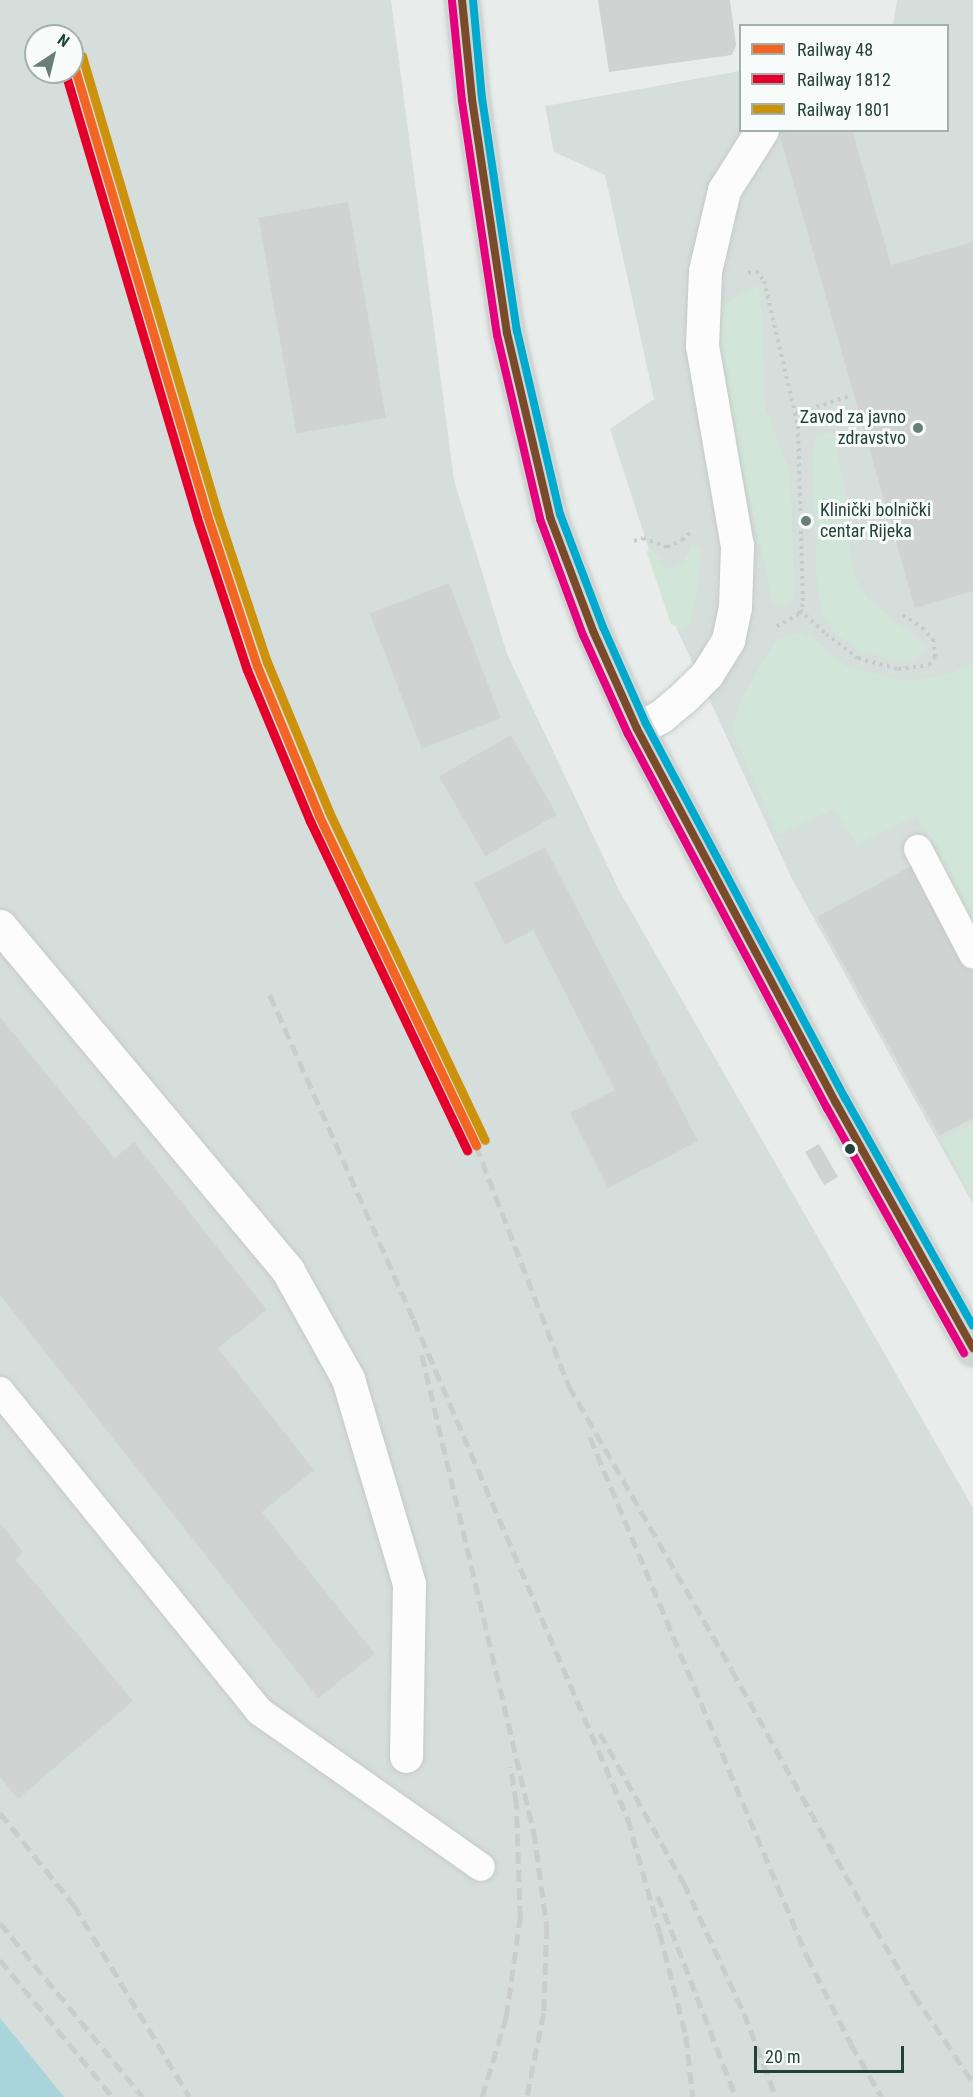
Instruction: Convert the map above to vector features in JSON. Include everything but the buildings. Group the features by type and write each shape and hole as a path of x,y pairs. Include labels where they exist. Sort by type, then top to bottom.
{"main road":[{"path":"462,0 472,99 507,333 550,517 594,631 637,729 836,1103 973,1348"}],"street":[{"path":"637,729 660,717 686,696 706,674 728,640 735,607 737,546 702,346 705,271 724,190 761,132"},
{"path":"0,926 288,1271 348,1379 409,1584 406,1755"}],"lane":[{"path":"918,849 973,954"},
{"path":"0,1391 259,1712 481,1867"}],"path":[{"path":"747,273 756,271 764,280 798,426 804,586 800,610 790,621 765,632"},
{"path":"795,414 849,396"},
{"path":"634,541 643,538 667,547 682,540 698,524"},
{"path":"800,610 834,641 858,658 898,669 929,665 935,657 934,641 924,629 899,613"}],"shaded area":[{"path":"0,0 391,0 454,480 507,654 619,890 973,1508 973,2097 63,2097 0,2021"},
{"name":"Klinički bolnički centar Rijeka","path":"897,0 973,0 973,1204 792,879 670,614 610,429 654,399 605,175 554,152 545,106 739,71 739,132 949,132 949,24 893,24"}],"green space":[{"path":"756,286 759,288 762,323 765,408 790,473 794,579 793,597 785,605 776,604 770,598 767,573 733,434 715,321 719,307"},
{"path":"833,432 850,515 848,542 854,576 868,599 924,644 924,650 914,661 893,660 861,651 837,635 824,618 817,586 813,463 816,436"},
{"path":"692,547 701,548 696,599 689,623 681,629 671,624 647,553 648,549 653,550 665,567 673,569 682,564"},
{"path":"802,632 846,666 906,681 946,675 973,664 973,928 917,815 857,844 833,809 778,835 732,730 743,695 777,639"},
{"path":"973,1123 973,1197 941,1140"}],"water":[{"path":"0,2018 64,2097 0,2097"}],"railway":[{"path":"270,995 414,1320 628,1819 686,2036 693,2097"},
{"path":"476,1145 569,1386 732,1670 875,1928 914,1995 973,2082"},
{"path":"422,1355 534,1832 547,1927 544,2013 527,2097"},
{"path":"590,1437 807,1956 851,2044 882,2097"},
{"path":"600,1733 684,1883 744,2013 776,2097"},
{"path":"482,2097 506,2017 520,1918 516,1803 510,1766"},
{"path":"0,1813 74,1905 190,2097"},
{"path":"658,1896 736,2097"},
{"path":"0,1923 143,2097"},
{"path":"0,1960 113,2097"}],"rail line":[{"name":"1801","path":"84,63 217,512 267,662 329,812 485,1140"},
{"name":"1812","path":"69,84 197,518 247,670 310,821 467,1150"},
{"name":"48","path":"79,84 207,515 257,666 319,816 476,1145"}],"transit line":[{"path":"462,0 472,99 507,333 550,517 593,631 637,729 836,1103 973,1348"},
{"path":"473,0 482,98 517,331 560,514 603,627 646,724 845,1098 973,1326"},
{"path":"452,1 462,101 497,335 540,519 583,635 628,734 827,1108 964,1353"}],"place":[{"name":"Zavod za javno zdravstvo","path":"918,428"},
{"name":"Klinički bolnički centar Rijeka","path":"806,521"}]}
